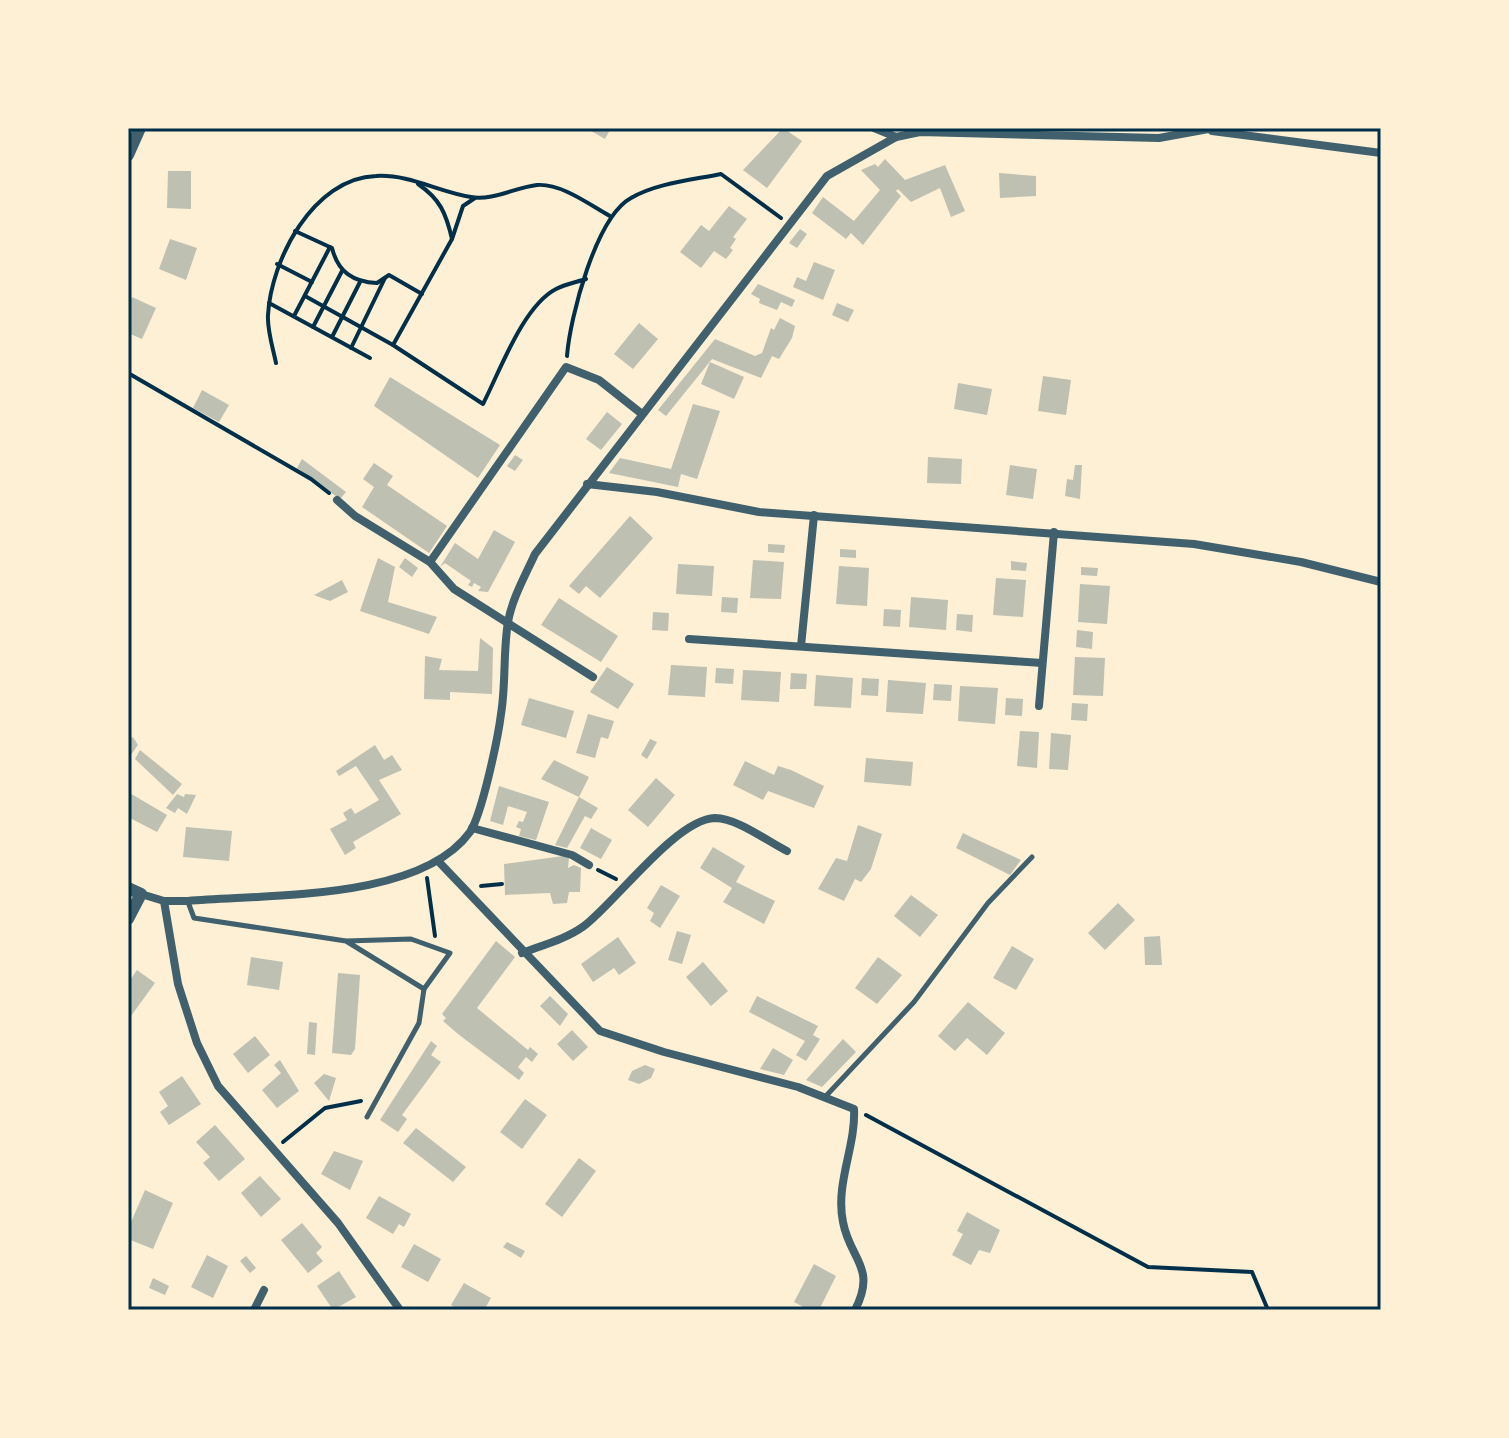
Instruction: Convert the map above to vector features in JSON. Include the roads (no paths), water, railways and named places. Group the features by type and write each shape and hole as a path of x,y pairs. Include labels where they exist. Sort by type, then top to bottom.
{"street":[{"path":"128,155 140,128"},
{"path":"874,128 896,137"},
{"path":"128,888 164,901 188,901 384,884 439,862 472,828 501,719 508,622 535,554 827,176 896,137 920,132 1159,138 1213,130 1381,153"},
{"path":"430,562 566,367 599,380 642,414"},
{"path":"587,484 657,492 759,512 1194,544 1301,562 1381,582"},
{"path":"337,500 355,516 430,562 454,589 493,616 508,622 593,677"},
{"path":"801,646 814,515"},
{"path":"1039,706 1054,532"},
{"path":"689,639 1042,663"},
{"path":"522,953 560,939 584,925 625,883 690,828 710,818 723,818 787,851"},
{"path":"472,828 572,855 589,865"},
{"path":"439,862 522,953 600,1031 824,1097 854,1109 842,1203 843,1223 864,1270 865,1285 855,1310"},
{"path":"128,919 141,894"},
{"path":"164,901 178,984 197,1043 218,1086 338,1223 400,1310"},
{"path":"254,1310 264,1290"}],"lane":[{"path":"824,1097 914,1002 988,903 1032,857"},
{"path":"188,901 194,918 346,941 411,939 450,953 424,989 419,1023 367,1117"},
{"path":"346,941 424,989"}]}
